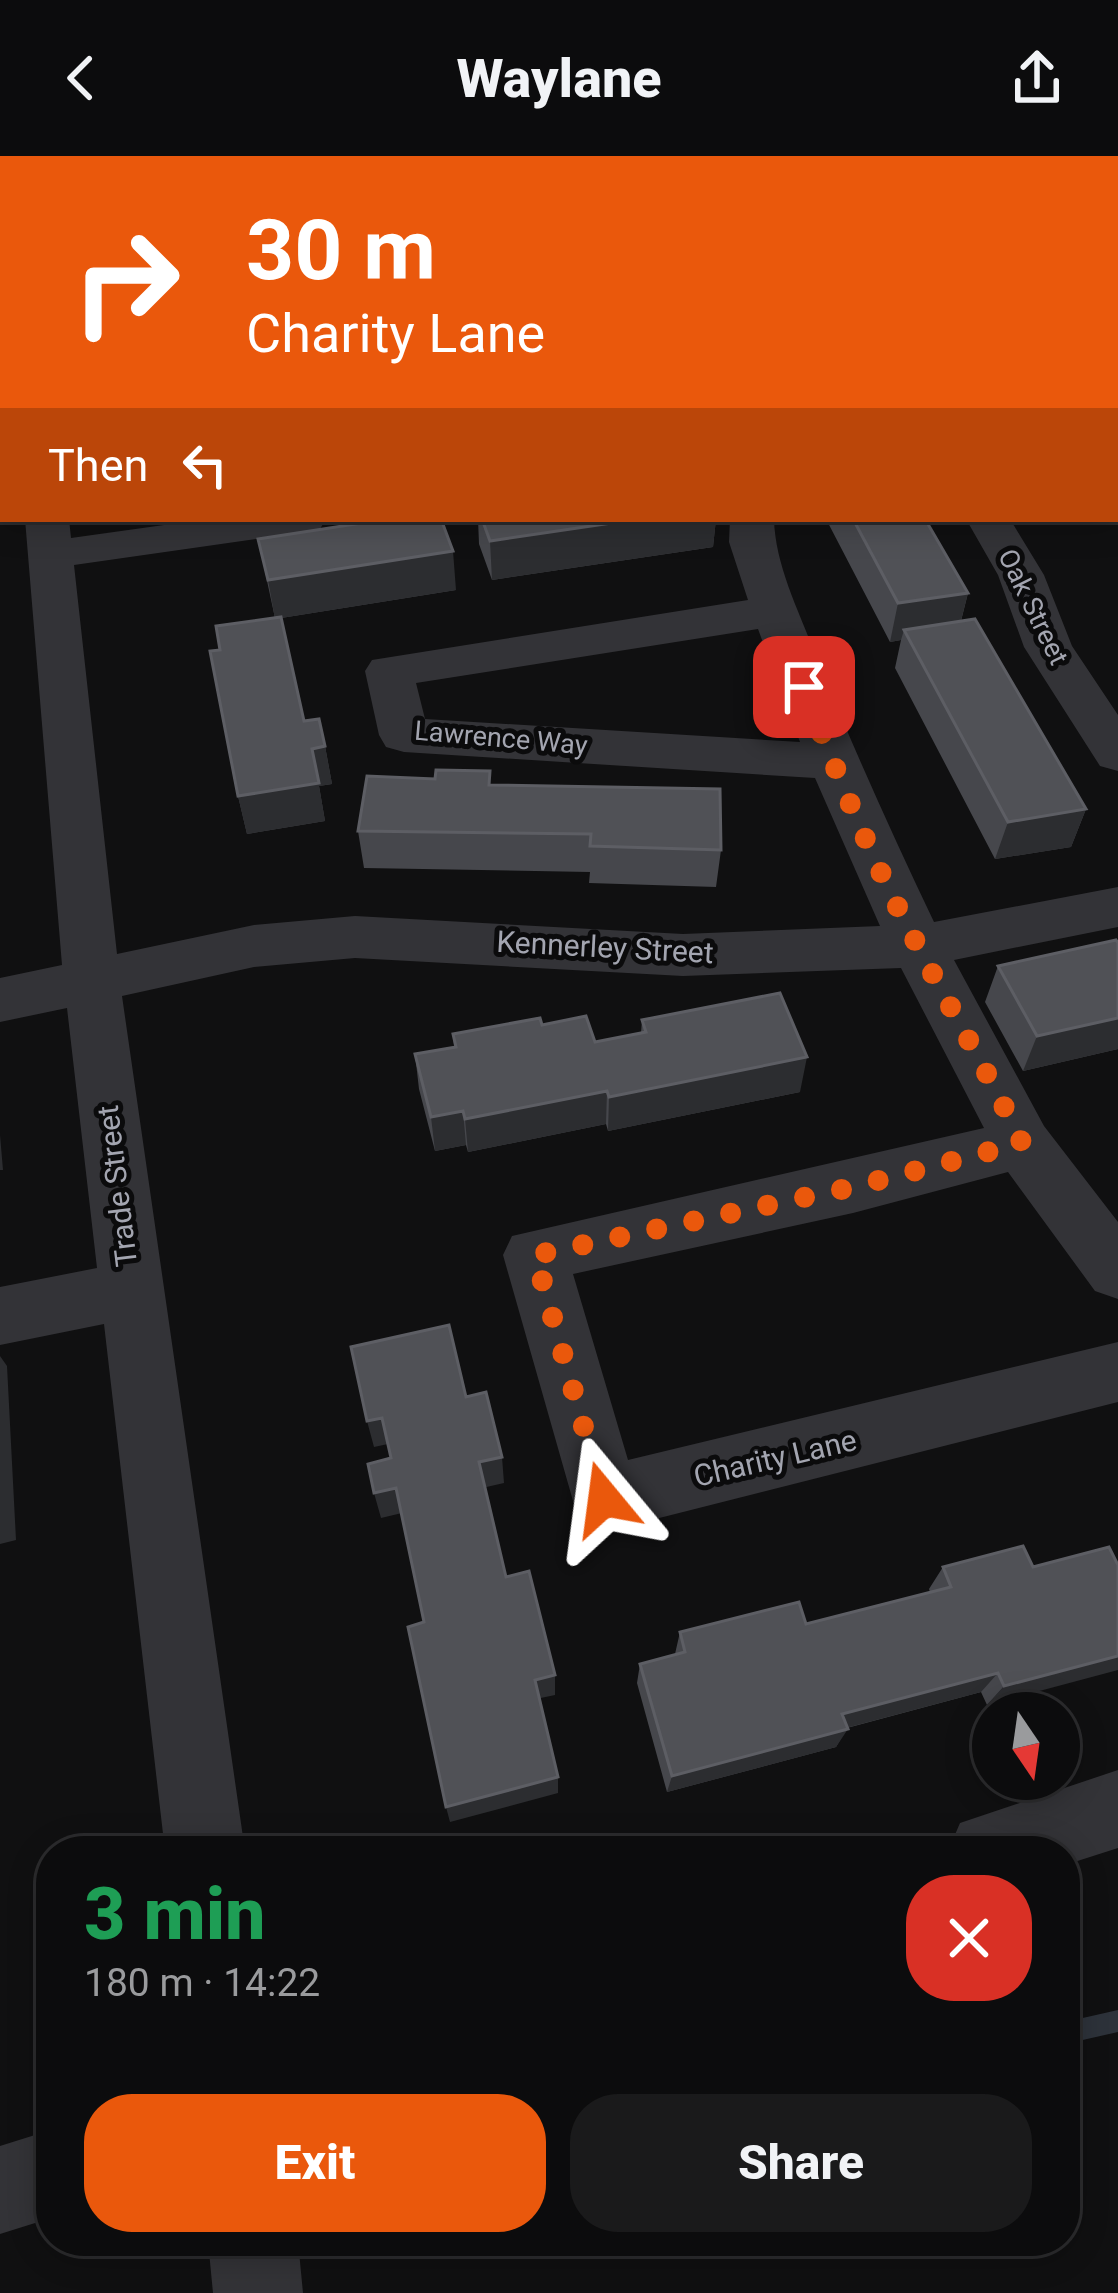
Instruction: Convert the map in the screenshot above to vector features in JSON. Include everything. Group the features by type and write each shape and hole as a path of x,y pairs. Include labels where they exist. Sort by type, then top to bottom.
{"street":[{"path":"48,537 261,522"},
{"path":"752,522 752,542 775,611 833,762 917,946 981,1057 1022,1143 1118,1271"},
{"name":"Oak Street","path":"990,522 1022,575 1048,647 1118,754"},
{"name":"Trade Street","path":"48,537 92,983 203,1836"},
{"name":"Lawrence Way","path":"775,611 389,671 404,735 833,762"},
{"name":"Kennerley Street","path":"0,1000 254,946 355,937 683,955 917,946 1118,907"},
{"name":"Charity Lane","path":"1022,1143 853,1187 535,1255 604,1499 1118,1372"},
{"path":"0,1316 130,1290"},
{"path":"1034,1836 1118,1809"},
{"path":"0,2190 36,2179"},
{"path":"254,2256 258,2293"}],"building":[{"path":"368,522 442,522 453,551 268,580 258,539"},
{"path":"483,522 619,522 490,541"},
{"path":"855,522 927,522 968,593 898,603"},
{"path":"281,617 304,721 319,719 325,746 312,749 319,783 238,796 210,651 220,650 216,626"},
{"path":"975,619 1086,809 1008,822 904,630"},
{"path":"436,770 490,771 489,785 720,789 721,850 590,846 591,834 358,831 367,776 435,779"},
{"path":"1116,940 1118,1018 1037,1036 998,966"},
{"path":"780,993 807,1057 609,1097 607,1091 465,1119 463,1111 431,1117 415,1054 456,1047 453,1034 540,1018 542,1025 586,1016 595,1042 646,1032 642,1020"},
{"path":"449,1325 466,1397 486,1392 502,1457 479,1462 506,1577 529,1571 555,1675 535,1680 558,1777 446,1807 408,1627 424,1622 396,1488 374,1493 368,1464 391,1458 382,1418 367,1421 351,1347"},
{"path":"1023,1546 1033,1567 1109,1547 1118,1565 1118,1656 1004,1686 998,1673 842,1714 848,1729 672,1776 640,1664 685,1652 680,1632 799,1602 806,1624 951,1587 943,1567"}],"waterway":[{"path":"1080,2030 1118,2021"}],"route":[{"path":"604,1499 535,1255 853,1187 1022,1143 981,1057 917,946 804,687"}]}
